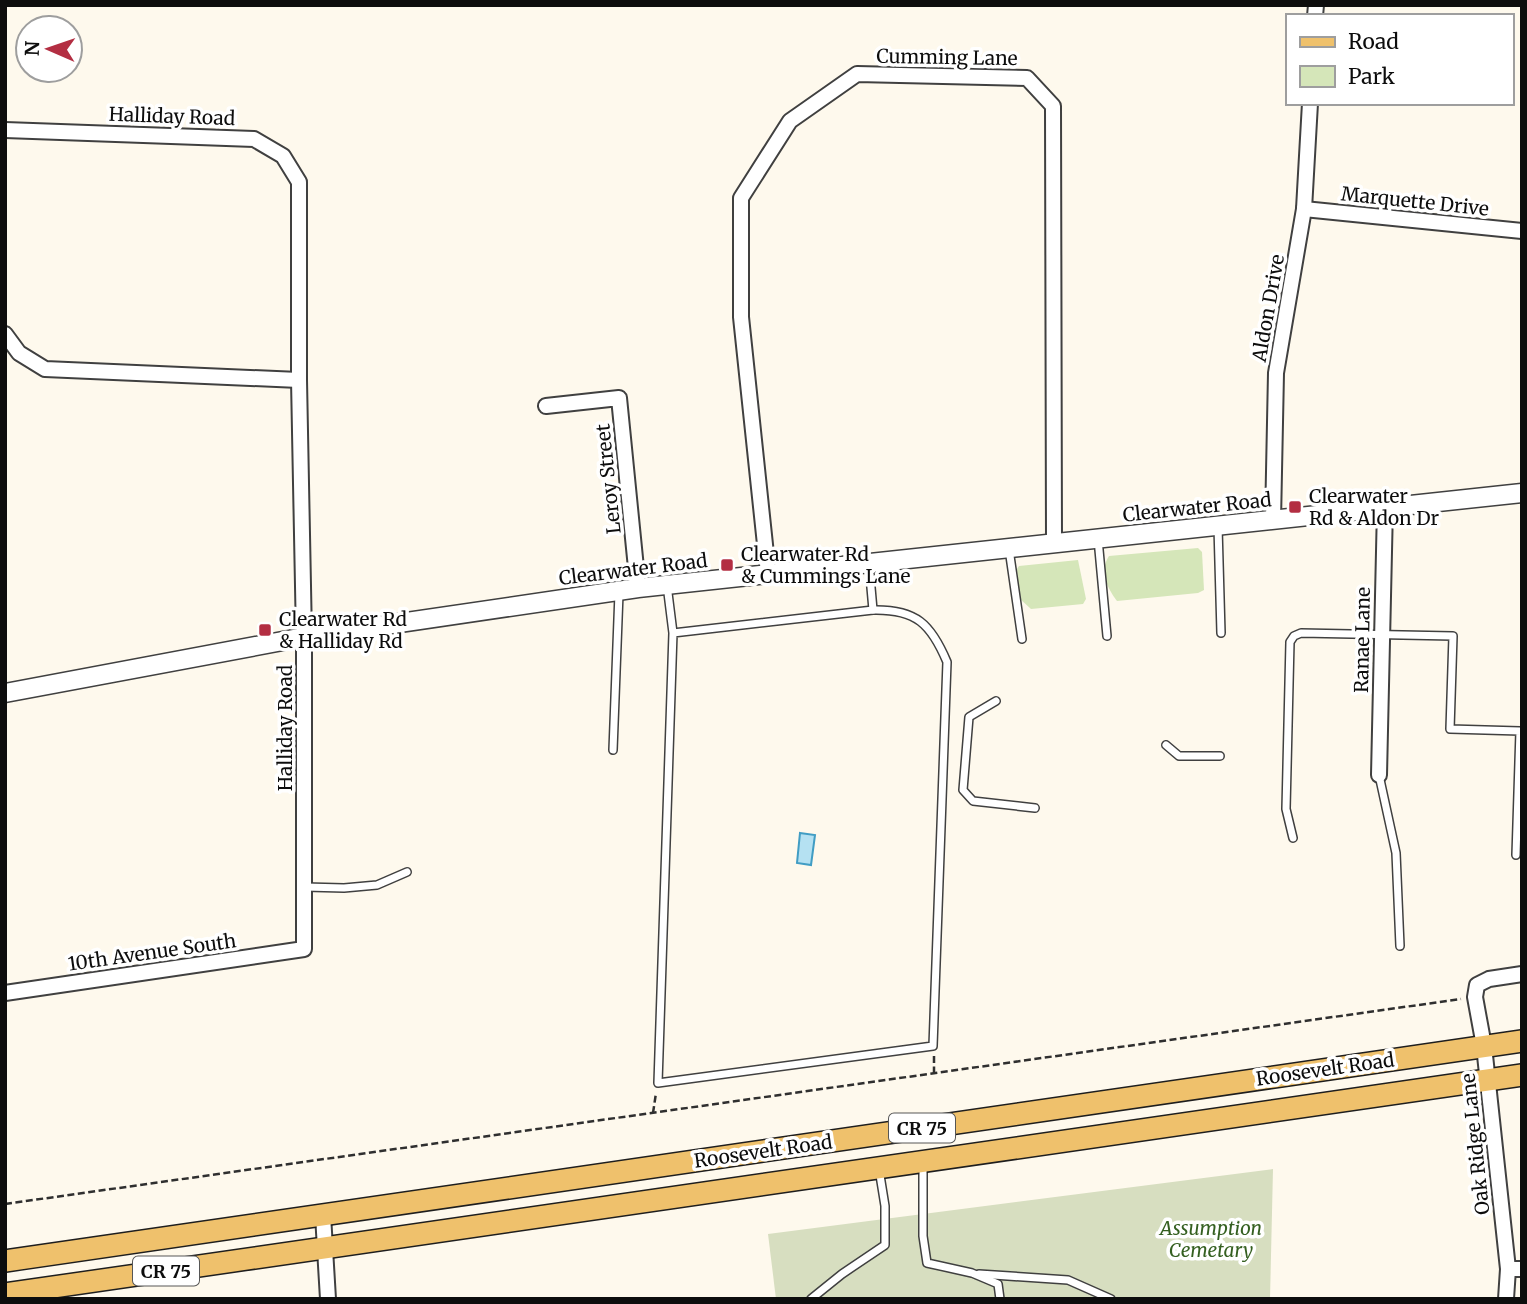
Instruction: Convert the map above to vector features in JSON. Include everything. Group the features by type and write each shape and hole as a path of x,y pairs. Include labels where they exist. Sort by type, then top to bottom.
{"main road":[{"name":"Roosevelt Road","path":"5,1261 1522,1041"},
{"name":"Roosevelt Road","path":"5,1294 1522,1075"}],"street":[{"name":"Cumming Lane","path":"768,573 741,317 741,198 790,121 857,74 1027,78 1053,106 1054,543"},
{"name":"Aldon Drive","path":"1273,520 1276,373 1304,209 1310,105"},
{"name":"Halliday Road","path":"5,142 6,130 254,139 283,156 299,183 304,949"},
{"name":"Marquette Drive","path":"1304,209 1522,231"},
{"path":"5,334 19,353 45,369 299,380"},
{"name":"Leroy Street","path":"545,407 619,398 638,588"},
{"name":"Clearwater Road","path":"5,693 304,637 638,588 1522,493"},
{"name":"Ranae Lane","path":"1378,775 1385,507"},
{"name":"10th Avenue South","path":"5,993 304,949"},
{"path":"1476,991 1489,979 1522,974"},
{"name":"Oak Ridge Lane","path":"1476,991 1515,1269 1506,1299"},
{"path":"323,1215 328,1299"}],"lane":[{"path":"1218,526 1221,633"},
{"path":"1097,539 1107,636"},
{"path":"1008,548 1022,639"},
{"path":"869,562 873,610"},
{"path":"667,585 673,634 658,1083 933,1046 947,662 938,642 925,624 910,614 894,610 873,610 673,634"},
{"path":"613,750 619,591"},
{"path":"1293,838 1286,809 1290,642 1294,636 1301,633 1453,636 1450,729 1520,731 1516,855"},
{"path":"996,701 969,717 963,790 973,800 1035,808"},
{"path":"1166,745 1179,756 1220,756"},
{"path":"1378,775 1396,853 1400,946"},
{"path":"304,887 377,885 407,872"},
{"path":"923,1161 923,1236 927,1263 972,1273 1068,1280 1111,1299"},
{"path":"811,1299 842,1273 885,1245 885,1206 879,1168"},
{"path":"972,1273 998,1284 1000,1299"}],"path":[{"path":"5,1204 934,1073 1476,991"},
{"path":"933,1046 934,1073"},
{"path":"653,1113 658,1083"}],"green space":[{"path":"1198,548 1202,552 1204,590 1198,593 1117,601 1107,585 1104,573 1109,556"},
{"path":"1078,560 1086,599 1083,604 1031,609 1019,598 1019,566"},
{"name":"Assumption Cemetary","path":"1273,1169 1270,1299 776,1299 768,1234"}],"water":[{"path":"800,833 815,835 811,865 797,863"}],"place":[{"name":"Clearwater Rd & Aldon Dr","path":"1295,507"},
{"name":"Clearwater Rd & Cummings Lane","path":"727,565"},
{"name":"Clearwater Rd & Halliday Rd","path":"265,630"}]}
